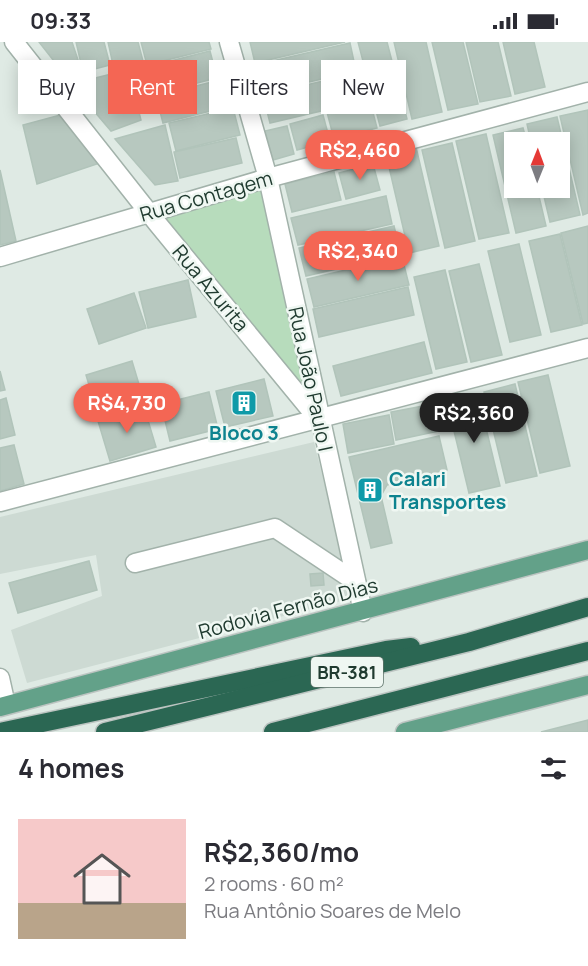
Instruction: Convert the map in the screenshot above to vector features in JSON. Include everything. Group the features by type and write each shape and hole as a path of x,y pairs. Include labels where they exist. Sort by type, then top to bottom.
{"highway":[{"name":"BR-381","path":"105,732 469,642 588,607"},
{"path":"0,732 386,650 469,642"},
{"name":"BR-381","path":"273,732 588,651"}],"main road":[{"name":"Rodovia Fernão Dias","path":"3,706 363,612 588,550"},
{"path":"405,732 452,726 588,685"}],"street":[{"name":"Rua Azurita","path":"14,42 148,212 319,420"},
{"name":"Rua João Paulo I","path":"229,42 268,178 319,420 363,612"},
{"name":"Rua Contagem","path":"0,257 268,178 588,92"},
{"path":"0,502 588,348"},
{"path":"135,563 275,528 356,582"},
{"path":"0,678 3,706"}],"shaded area":[{"path":"314,442 353,598 27,683 11,630 102,596 96,555 0,574 0,517"}],"green space":[{"path":"261,188 309,397 156,213"}],"building":[{"path":"39,42 72,42 78,60 53,60"},
{"path":"76,42 104,42 108,66 96,69 96,60 80,60"},
{"path":"108,42 138,42 143,60 112,60"},
{"path":"141,42 209,42 211,49 167,60 146,60"},
{"path":"250,42 345,42 268,60 254,60"},
{"path":"358,42 387,42 392,60 363,60"},
{"path":"394,42 426,42 442,112 412,119 406,93 406,60 398,60"},
{"path":"432,42 463,42 478,104 448,110"},
{"path":"466,42 498,42 511,96 480,102"},
{"path":"503,42 534,42 545,87 515,94"},
{"path":"350,43 354,60 321,60 321,79 309,82 309,60 277,60"},
{"path":"210,51 212,60 209,60 209,80 197,83 197,60 175,60"},
{"path":"108,75 108,114 139,114 141,120 111,131 96,113 96,78"},
{"path":"321,82 321,111 309,114 309,84"},
{"path":"209,83 209,111 163,123 161,114 197,114 197,86"},
{"path":"588,110 588,213 583,215 570,159 570,132 564,132 560,116"},
{"path":"209,114 235,114 240,135 176,151 169,123"},
{"path":"268,114 308,114 270,123"},
{"path":"328,114 373,114 377,128 334,139"},
{"path":"377,114 406,114 407,119 380,126"},
{"path":"60,115 100,163 37,184 23,125"},
{"path":"323,115 330,141 297,150 290,124"},
{"path":"557,117 561,132 529,132 527,124"},
{"path":"165,125 178,181 155,185 115,139"},
{"path":"287,126 294,154 273,160 265,131"},
{"path":"523,128 524,132 506,132"},
{"path":"504,132 504,182 493,135"},
{"path":"486,134 509,233 479,239 456,141"},
{"path":"236,138 242,163 180,178 174,152"},
{"path":"452,143 475,241 445,248 422,150"},
{"path":"416,147 439,246 409,253 386,154"},
{"path":"373,164 380,190 346,199 339,173"},
{"path":"0,170 16,241 0,245"},
{"path":"334,172 341,200 292,212 285,184"},
{"path":"570,172 580,215 550,222 544,198 570,198"},
{"path":"386,196 392,224 298,245 291,218"},
{"path":"508,198 539,198 546,226 516,233"},
{"path":"394,226 401,254 306,276 299,248"},
{"path":"588,226 588,323 583,324 561,233"},
{"path":"560,234 582,325 551,332 529,241"},
{"path":"519,244 541,335 510,342 488,251"},
{"path":"402,257 409,285 314,307 307,279"},
{"path":"479,264 502,355 471,362 449,271"},
{"path":"445,270 467,362 436,369 414,277"},
{"path":"188,280 196,317 148,328 139,292"},
{"path":"408,287 414,315 319,337 313,309"},
{"path":"134,293 146,328 99,344 87,309"},
{"path":"424,342 432,373 341,396 333,366"},
{"path":"132,361 144,401 98,415 86,375"},
{"path":"0,371 5,390 0,391"},
{"path":"548,375 570,466 540,473 518,382"},
{"name":"Bloco 3","path":"264,379 273,416 225,427 216,391"},
{"path":"515,384 537,476 506,483 484,392"},
{"path":"209,392 218,429 170,441 161,404"},
{"path":"478,395 500,486 469,493 447,402"},
{"path":"6,398 15,435 0,439 0,400"},
{"path":"439,403 444,430 396,440 391,412"},
{"path":"144,407 156,447 110,461 98,421"},
{"path":"389,415 394,444 348,453 343,424"},
{"name":"Calari Transportes","path":"439,436 447,470 387,485 381,496 392,543 371,548 349,457"},
{"path":"14,445 24,484 0,491 0,448"},
{"path":"89,561 97,590 18,613 9,583"},
{"path":"323,573 324,585 311,586 310,574"},
{"path":"588,720 588,732 541,732"}],"place":[{"name":"Bloco 3","path":"244,403"},
{"name":"Calari Transportes","path":"370,490"}]}
